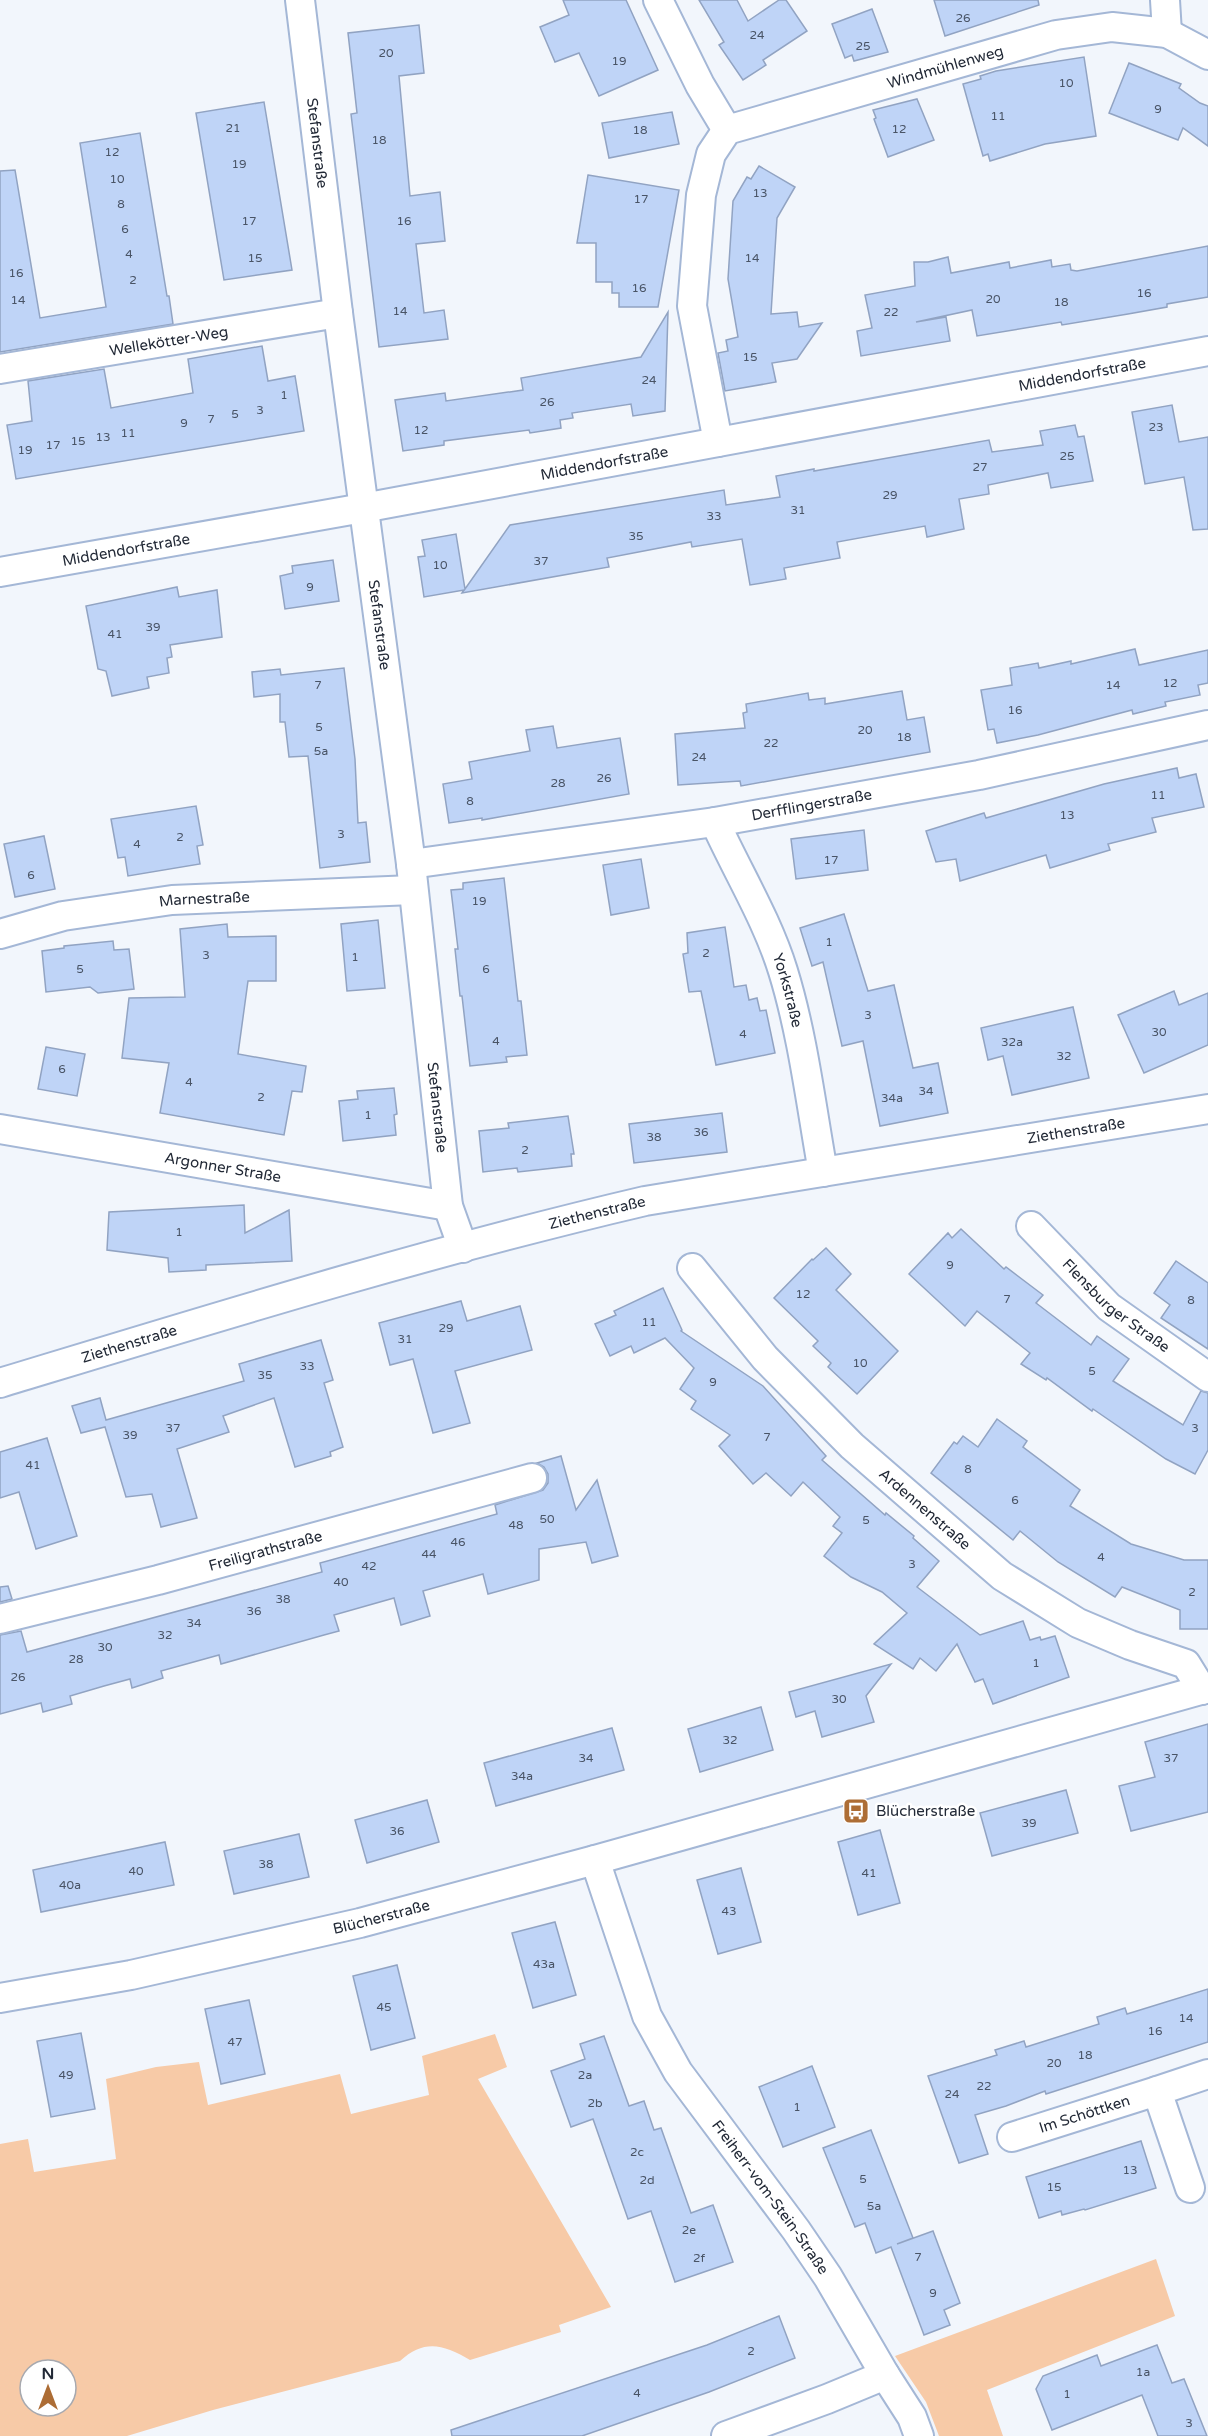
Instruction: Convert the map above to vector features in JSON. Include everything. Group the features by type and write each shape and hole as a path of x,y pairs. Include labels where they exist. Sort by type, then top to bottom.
{"street":[{"name":"Stefanstraße","path":"300,0 338,313 412,877 448,1206 463,1248"},
{"path":"658,0 699,85 727,130 711,154 701,195 692,306 718,442"},
{"path":"1165,0 1167,33"},
{"name":"Windmühlenweg","path":"727,130 1056,35 1112,27 1167,33 1208,56"},
{"name":"Wellekötter-Weg","path":"0,369 338,313"},
{"name":"Middendorfstraße","path":"0,572 363,508 1208,351"},
{"name":"Derfflingerstraße","path":"412,877 979,776 1208,725"},
{"name":"Yorkstraße","path":"715,822 765,926 782,969 796,1022 823,1172"},
{"name":"Marnestraße","path":"0,934 63,916 172,900 412,877"},
{"name":"Ziethenstraße","path":"0,1383 316,1287 557,1222 645,1201 1208,1109"},
{"name":"Argonner Straße","path":"0,1129 448,1206"},
{"name":"Flensburger Straße","path":"1031,1226 1109,1307 1208,1377"},
{"name":"Ardennenstraße","path":"692,1268 765,1358 852,1446 1002,1576 1078,1623 1130,1645 1186,1664 1205,1689"},
{"name":"Freiligrathstraße","path":"0,1619 158,1580 532,1478"},
{"name":"Blücherstraße","path":"0,1998 131,1975 360,1923 595,1860 1205,1689"},
{"name":"Freiherr-vom-Stein-Straße","path":"595,1860 647,2016 678,2072 815,2258 912,2417 919,2436"},
{"name":"Im Schöttken","path":"1012,2137 1208,2074"},
{"path":"1157,2091 1190,2188"},
{"path":"726,2436 885,2375"}],"shaded area":[{"path":"495,2034 507,2067 478,2079 611,2307 559,2325 561,2332 470,2360 442,2347 426,2347 417,2349 400,2361 213,2410 127,2436 0,2436 0,2144 28,2139 34,2172 116,2159 106,2079 156,2067 199,2062 208,2105 340,2074 351,2114 429,2095 422,2056"},
{"path":"1156,2259 1175,2316 987,2390 1003,2436 939,2436 926,2402 895,2356"}],"building":[{"path":"563,0 626,0 658,70 599,96 579,53 555,62 540,27 569,15"},
{"path":"699,0 737,0 748,21 779,0 786,0 807,31 763,60 766,65 743,80 719,45 724,42"},
{"path":"934,0 1038,0 1039,5 945,36"},
{"path":"872,9 888,52 854,61 852,55 845,58 832,24"},
{"path":"419,25 424,73 399,76 410,196 440,192 445,241 416,244 424,313 444,310 448,339 379,347 351,114 357,113 348,33"},
{"path":"1084,57 1096,136 1045,144 990,161 988,154 983,156 963,84 981,79 980,76 996,71"},
{"path":"1129,63 1181,84 1179,88 1208,106 1208,146 1183,128 1178,140 1109,113"},
{"path":"917,99 934,140 888,157 873,110"},
{"path":"264,102 292,270 224,280 196,113"},
{"path":"672,112 679,144 609,158 602,123"},
{"path":"140,133 173,324 0,352 0,171 15,170 40,318 106,307 80,143"},
{"path":"759,166 795,187 777,218 771,314 797,312 799,327 822,323 797,359 772,363 776,382 725,391 718,353 728,351 726,340 738,337 728,279 733,201 747,177 751,179"},
{"path":"588,175 679,190 658,307 619,307 619,293 612,293 612,282 596,282 596,243 577,243"},
{"path":"1208,246 1208,297 1128,314 977,336 972,310 916,322 946,317 950,341 861,356 857,331 872,328 865,295 915,286 914,262 928,262 948,257 951,273 1009,262 1010,268 1051,260 1052,267 1070,264 1071,270 1077,271"},
{"path":"668,312 665,411 633,416 631,404 572,413 573,418 560,420 561,428 444,441 444,445 403,451 395,400 445,393 446,401 523,390 521,378 641,357"},
{"path":"262,346 268,381 295,376 304,431 16,479 7,425 32,421 28,381 104,369 111,408 193,393 188,359"},
{"path":"1172,405 1179,442 1208,437 1208,529 1193,530 1184,477 1145,484 1132,412"},
{"path":"1075,425 1078,437 1084,436 1093,481 1051,488 1048,473 988,485 989,494 959,499 964,529 927,537 925,526 837,542 840,558 784,568 786,579 750,585 742,539 692,547 691,542 607,558 609,567 462,593 464,590 424,597 418,557 425,556 422,540 456,534 465,589 510,525 724,490 726,505 780,497 776,476 989,440 992,452 1043,445 1040,431"},
{"path":"333,560 339,601 285,609 280,576 293,573 292,566"},
{"path":"177,587 179,597 217,590 222,637 170,645 172,657 167,658 169,673 147,677 149,688 112,696 106,671 98,669 86,606"},
{"path":"1135,649 1139,665 1208,650 1208,683 1198,685 1200,695 1165,702 1166,706 1133,714 1132,710 1038,735 997,743 994,729 988,730 981,690 1012,685 1010,668 1038,663 1039,668 1071,661 1071,664"},
{"path":"344,668 355,759 358,823 366,822 370,862 320,868 308,756 289,757 285,722 280,722 280,694 254,697 252,672 280,669 281,675"},
{"path":"902,691 907,720 924,717 930,752 741,786 740,781 678,785 675,734 745,728 743,713 747,712 746,704 808,693 809,700 825,698 825,704"},
{"path":"553,726 557,748 620,738 629,794 482,820 482,818 449,823 443,784 472,779 469,762 530,751 526,730"},
{"path":"1177,768 1179,778 1196,774 1204,807 1152,818 1156,832 1108,844 1110,850 1050,868 1046,855 960,881 956,859 936,862 926,831 984,813 986,818 1104,784"},
{"path":"196,806 203,845 197,846 200,864 128,876 125,857 118,858 111,819"},
{"path":"864,830 868,870 796,879 791,839"},
{"path":"44,836 55,889 15,897 4,844"},
{"path":"641,859 649,908 611,915 603,865"},
{"path":"504,878 518,1001 521,1001 527,1055 506,1057 507,1062 470,1066 462,996 460,996 455,949 458,949 451,890 463,889 463,883"},
{"path":"844,914 868,991 894,985 913,1068 938,1063 948,1113 880,1126 863,1041 842,1046 823,962 812,966 800,928"},
{"path":"378,920 385,988 347,991 341,924"},
{"path":"227,924 228,937 276,936 276,981 248,981 238,1054 306,1066 302,1092 292,1091 284,1135 160,1113 169,1063 122,1058 129,998 185,997 180,929"},
{"path":"725,927 734,987 746,985 749,1000 757,998 760,1011 766,1010 775,1053 716,1065 701,991 689,992 683,954 688,953 687,933"},
{"path":"113,941 114,950 129,949 134,989 98,993 90,987 46,992 42,951 64,948 64,946"},
{"path":"1174,991 1179,1005 1208,993 1208,1045 1144,1073 1118,1015"},
{"path":"1073,1007 1089,1078 1012,1095 1003,1056 988,1060 981,1028"},
{"path":"46,1047 85,1054 77,1096 38,1089"},
{"path":"394,1088 397,1114 394,1115 396,1135 343,1141 339,1101 358,1099 357,1091"},
{"path":"722,1113 727,1152 634,1163 629,1124"},
{"path":"568,1116 574,1154 571,1154 572,1166 518,1172 517,1168 483,1172 479,1131 509,1128 508,1123"},
{"path":"244,1205 245,1233 289,1210 292,1261 206,1265 206,1270 169,1272 168,1258 107,1250 109,1212"},
{"path":"961,1229 1004,1269 1006,1267 1043,1295 1036,1303 1091,1345 1097,1336 1129,1359 1113,1381 1183,1425 1201,1391 1208,1393 1208,1450 1195,1474 1166,1459 1093,1409 1092,1411 1047,1378 1046,1380 1021,1364 1030,1353 977,1311 965,1326 909,1274 948,1233 952,1238"},
{"path":"826,1248 851,1274 836,1290 898,1351 857,1394 828,1367 831,1363 813,1346 818,1341 774,1298"},
{"path":"1176,1261 1208,1283 1208,1349 1161,1318 1170,1305 1154,1293"},
{"path":"663,1288 681,1331 763,1386 826,1456 822,1460 885,1515 886,1513 914,1536 913,1538 939,1561 917,1587 980,1635 1023,1621 1030,1640 1055,1636 1069,1677 993,1704 983,1679 975,1682 957,1644 936,1671 920,1658 913,1669 874,1644 907,1613 882,1592 851,1577 824,1556 842,1533 833,1526 840,1517 803,1482 791,1496 766,1473 753,1484 719,1446 730,1435 691,1409 696,1401 680,1389 694,1368 665,1338 634,1353 631,1346 610,1356 595,1324 616,1315 614,1311"},
{"path":"461,1301 467,1321 520,1306 532,1350 455,1371 470,1423 433,1433 413,1359 390,1365 379,1323"},
{"path":"321,1340 333,1380 324,1383 343,1447 330,1452 331,1456 295,1467 274,1398 223,1416 229,1432 177,1449 197,1518 161,1527 152,1494 126,1497 105,1427 81,1433 72,1406 100,1398 106,1420 244,1381 239,1364"},
{"path":"997,1419 1027,1441 1023,1447 1080,1490 1070,1506 1131,1544 1184,1560 1208,1560 1208,1629 1180,1629 1180,1610 1122,1587 1115,1597 1058,1562 1020,1531 1013,1540 931,1473 954,1442 957,1444 963,1436 978,1447"},
{"path":"47,1438 77,1536 36,1549 19,1492 0,1498 0,1452"},
{"path":"561,1456 576,1510 597,1480 618,1556 592,1563 586,1542 539,1549 539,1580 488,1594 483,1574 423,1591 430,1616 401,1625 394,1598 334,1615 339,1631 221,1664 219,1655 161,1671 163,1678 132,1688 130,1679 104,1686 70,1696 72,1704 43,1712 41,1703 0,1714 0,1635 21,1631 27,1652 322,1572 320,1563 497,1514 495,1505 543,1490 548,1483 548,1474 544,1467 537,1463"},
{"path":"8,1586 12,1599 0,1602 0,1587"},
{"path":"891,1664 866,1696 874,1722 822,1737 815,1711 796,1717 789,1692"},
{"path":"761,1707 773,1750 700,1772 688,1729"},
{"path":"1208,1724 1208,1812 1131,1831 1119,1786 1155,1777 1145,1742"},
{"path":"612,1728 624,1770 496,1806 484,1763"},
{"path":"1066,1790 1078,1833 992,1856 980,1813"},
{"path":"427,1800 439,1842 367,1863 355,1820"},
{"path":"880,1830 900,1903 858,1915 838,1842"},
{"path":"299,1834 309,1877 234,1894 224,1851"},
{"path":"165,1842 174,1885 41,1912 33,1870"},
{"path":"741,1868 761,1942 718,1954 697,1880"},
{"path":"555,1922 576,1995 533,2008 512,1933"},
{"path":"397,1965 415,2038 371,2050 353,1976"},
{"path":"1208,1989 1208,2042 1046,2094 1045,2091 975,2115 988,2154 959,2163 928,2076 997,2055 995,2050 1024,2041 1026,2047 1099,2024 1097,2017 1125,2008 1127,2014"},
{"path":"249,2000 265,2074 221,2084 205,2009"},
{"path":"81,2033 95,2109 51,2117 37,2041"},
{"path":"604,2036 629,2106 644,2101 654,2130 661,2128 691,2213 713,2205 733,2262 675,2282 651,2211 628,2219 593,2119 571,2127 551,2071 585,2059 580,2044"},
{"path":"812,2066 835,2127 783,2147 759,2087"},
{"path":"871,2130 913,2238 897,2244 933,2231 960,2303 944,2310 950,2325 924,2335 891,2247 876,2253 865,2223 855,2227 823,2148"},
{"path":"1141,2141 1156,2188 1085,2210 1062,2215 1061,2211 1039,2218 1026,2177"},
{"path":"779,2316 795,2358 709,2392 582,2436 452,2436 451,2430 707,2345"},
{"path":"1157,2345 1172,2383 1184,2379 1207,2436 1158,2436 1142,2395 1052,2430 1036,2389 1043,2376 1097,2355 1101,2366"}],"place":[{"name":"Blücherstraße","path":"856,1811"}]}
